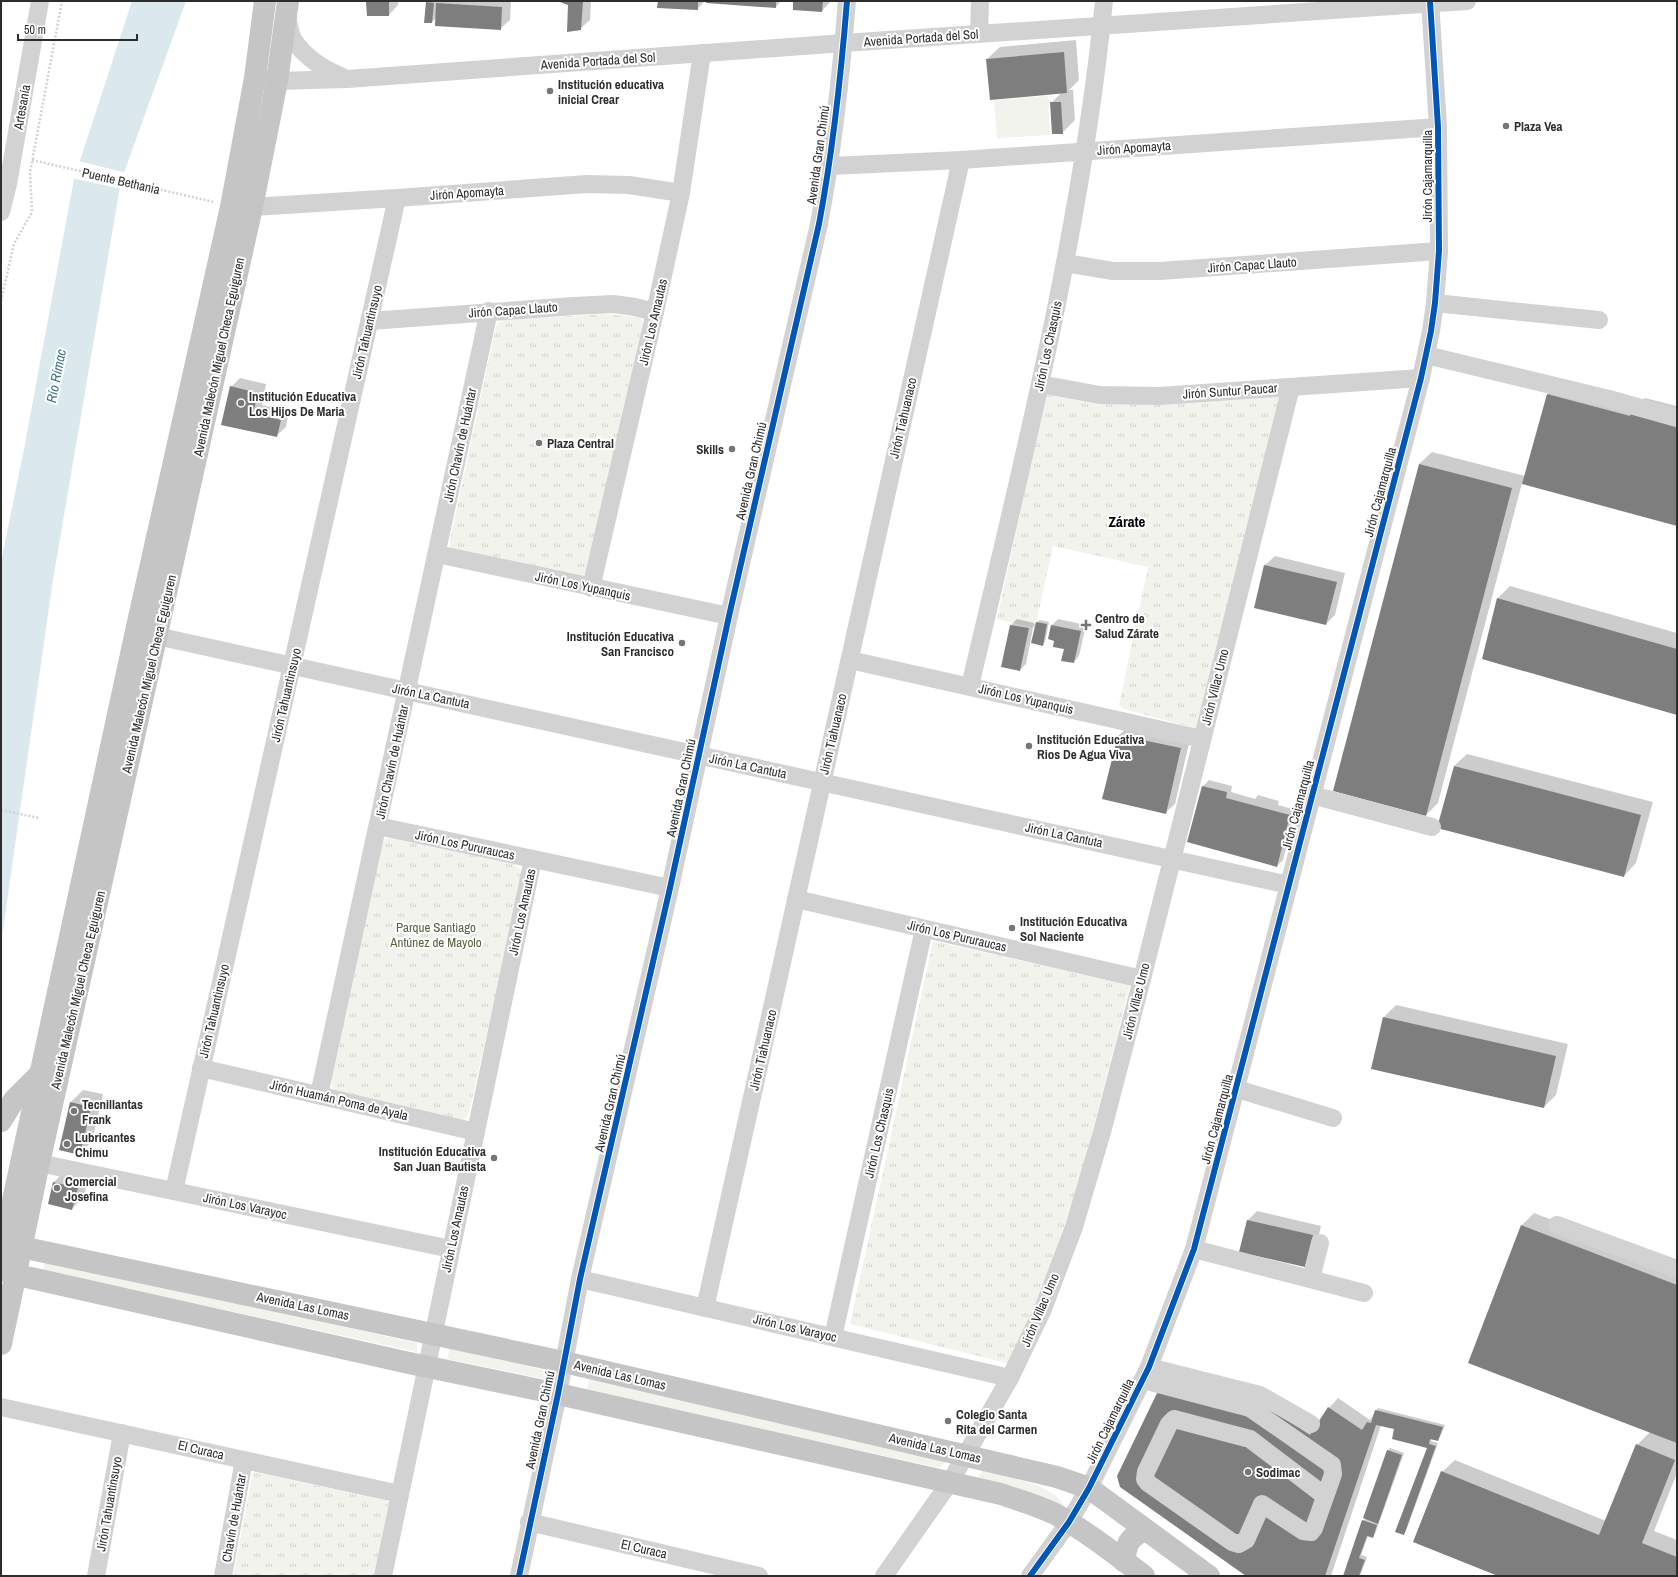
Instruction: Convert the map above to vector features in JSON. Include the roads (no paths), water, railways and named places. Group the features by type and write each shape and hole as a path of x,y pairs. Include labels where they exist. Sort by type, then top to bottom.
{"main road":[{"name":"Avenida Malecón Miguel Checa Eguiguren","path":"1,1344 7,1257 41,1072 136,631 231,207 255,78 265,1"},
{"name":"Avenida Malecón Miguel Checa Eguiguren","path":"7,1257 40,1163 252,207 277,81 287,8"},
{"path":"1,1121 14,1100 41,1072"},
{"path":"7,1257 426,1367 558,1394 1001,1494 1031,1504 1069,1522 1144,1576"},
{"name":"Avenida Las Lomas","path":"7,1257 433,1334 564,1362 1057,1477 1089,1488 1209,1576"},
{"path":"1124,1561 1128,1541 1135,1534 1145,1530"}],"street":[{"name":"Artesanía","path":"1,212 4,182 40,1"},
{"name":"Avenida Gran Chimú","path":"519,1576 529,1522 558,1394 580,1279 670,888 729,616 819,224 830,166 844,43 847,1"},
{"path":"979,34 980,1"},
{"name":"Jirón Los Chasquis","path":"970,686 1040,384 1065,263 1084,152 1102,26 1104,1"},
{"name":"Avenida Portada del Sol","path":"255,78 277,81 347,79 1430,2 1467,1"},
{"name":"Jirón Cajamarquilla","path":"1030,1576 1069,1522 1089,1488 1146,1373 1194,1249 1237,1089 1421,378 1435,303 1439,251 1438,127 1430,2"},
{"path":"287,8 293,38 303,52 315,63 329,72 347,79"},
{"name":"Jirón Los Amautas","path":"591,588 681,193 702,53"},
{"name":"Jirón Apomayta","path":"830,166 960,160 1438,127"},
{"name":"Jirón Tiahuanaco","path":"706,1308 960,160"},
{"name":"Jirón Apomayta","path":"252,207 587,184 629,185 681,193"},
{"name":"Jirón Tahuantinsuyo","path":"174,1191 397,198"},
{"name":"Jirón Capac Llauto","path":"1065,263 1113,271 1160,271 1439,251"},
{"path":"1435,303 1599,320"},
{"name":"Jirón Capac Llauto","path":"370,321 489,311 613,304 655,312"},
{"name":"Jirón Chavín de Huántar","path":"319,1095 489,311"},
{"path":"1426,355 1610,399 1677,418"},
{"name":"Jirón Suntur Paucar","path":"1040,384 1100,395 1159,396 1421,378"},
{"name":"Jirón Villac Umo","path":"884,1576 950,1482 1010,1378 1043,1309 1074,1227 1102,1132 1142,979 1291,387"},
{"name":"Jirón Los Yupanquis","path":"437,554 591,588 729,616"},
{"name":"Jirón La Cantuta","path":"136,631 1289,885"},
{"name":"Jirón Los Yupanquis","path":"850,660 1202,739"},
{"path":"1312,795 1432,827"},
{"name":"Jirón Los Pururaucas","path":"378,826 670,888"},
{"name":"Jirón Los Amautas","path":"383,1576 533,859"},
{"name":"Jirón Los Pururaucas","path":"796,899 1142,979"},
{"name":"Jirón Los Chasquis","path":"833,1337 924,929"},
{"name":"Jirón Huamán Poma de Ayala","path":"201,1068 476,1132"},
{"path":"1237,1089 1333,1118"},
{"name":"Jirón Los Varayoc","path":"40,1163 451,1249"},
{"path":"1557,1225 1677,1269"},
{"path":"1311,1280 1320,1243"},
{"path":"1194,1249 1364,1293"},
{"name":"Jirón Los Varayoc","path":"580,1279 1010,1378"},
{"path":"1146,1373 1260,1395 1311,1424"},
{"path":"1146,1373 1246,1406 1332,1465 1333,1474 1314,1528 1311,1532 1303,1531 1262,1504 1246,1540 1239,1544 1232,1542 1148,1483 1145,1476 1169,1424 1174,1420 1178,1419 1250,1439 1325,1496"},
{"name":"El Curaca","path":"1,1408 400,1494"},
{"name":"Jirón Tahuantinsuyo","path":"96,1576 122,1433"},
{"name":"Chavín de Huántar","path":"223,1576 244,1460"},
{"name":"El Curaca","path":"529,1522 759,1576"}],"water":[{"name":"Río Rímac","path":"132,1 186,1 121,181 52,586 1,944 1,562 24,449 74,179"}],"place":[{"name":"Institución educativa inicial Crear","path":"550,91"},
{"name":"Plaza Vea","path":"1506,126"},
{"name":"Institución Educativa Los Hijos De Maria","path":"241,403"},
{"name":"Plaza Central","path":"539,443"},
{"name":"Skills","path":"732,449"},
{"name":"Centro de Salud Zárate","path":"1086,625"},
{"name":"Institución Educativa San Francisco","path":"682,643"},
{"name":"Institución Educativa Rios De Agua Viva","path":"1029,746"},
{"name":"Institución Educativa Sol Naciente","path":"1012,928"},
{"name":"Tecnillantas Frank","path":"74,1111"},
{"name":"Lubricantes Chimu","path":"67,1144"},
{"name":"Institución Educativa San Juan Bautista","path":"494,1158"},
{"name":"Comercial Josefina","path":"57,1188"},
{"name":"Colegio Santa Rita del Carmen","path":"948,1421"},
{"name":"Sodimac","path":"1248,1472"}],"district":[{"name":"Zárate","path":"1127,521"}],"park label":[{"name":"Parque Santiago Antúnez de Mayolo","path":"436,934"}]}
